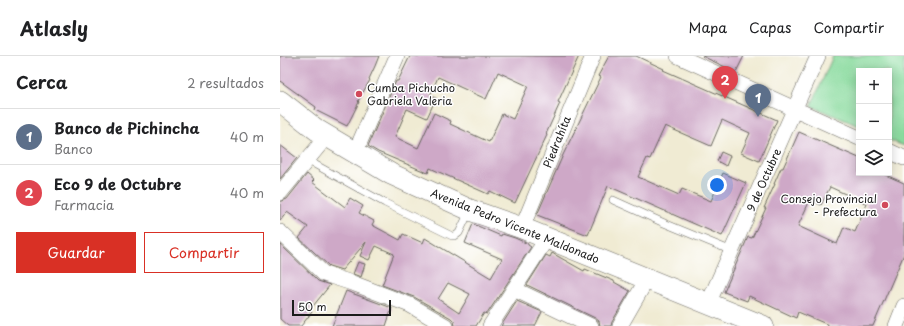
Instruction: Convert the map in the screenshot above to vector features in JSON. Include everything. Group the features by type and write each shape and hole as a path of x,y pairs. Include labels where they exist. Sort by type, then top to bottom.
{"main road":[{"name":"Avenida Pedro Vicente Maldonado","path":"280,100 317,130 391,174 470,210 522,228 763,326"}],"street":[{"path":"355,153 397,56"},
{"name":"Piedrahíta","path":"522,228 593,56"},
{"path":"678,56 856,137"},
{"name":"9 de Octubre","path":"708,304 818,56"},
{"path":"280,193 327,136"},
{"path":"892,152 904,158"},
{"path":"280,232 324,274 410,305 446,326"},
{"path":"490,326 547,238"},
{"path":"620,326 648,279"},
{"path":"514,289 591,326"},
{"path":"896,326 904,306"}],"lane":[{"path":"307,160 385,203 452,236 459,233 470,210"},
{"path":"613,200 732,251"}],"green space":[{"path":"833,56 904,56 904,146 892,141 892,68 856,68 856,125 811,106"}],"building":[{"path":"280,56 379,56 369,79 370,80 358,101 359,102 347,126 315,110 316,107 280,81"},
{"path":"410,56 579,56 558,102 560,103 546,134 547,135 515,203 490,191 488,194 430,168 428,173 378,152 368,146 396,81 398,81","holes":["498,72 528,86 513,119 502,114 489,142 450,124 451,121 434,113 418,148 395,137 407,109 427,118 436,98 430,96 438,77 486,99"]},
{"path":"609,56 636,56 664,69 663,70 777,120 759,161 741,153 750,133 722,120 711,146 665,126 650,159 647,158 638,177 679,195 682,189 711,201 723,173 746,183 722,236 608,186 588,235 537,215 563,155 601,77 598,76"},
{"path":"702,56 744,56 736,72"},
{"path":"799,132 856,157 856,176 888,176 904,183 904,254 873,326 831,326 798,312 796,318 749,296 747,301 724,292 748,237 752,238 766,208 764,208 781,168 783,168","holes":["830,187 867,204 855,232 844,227 837,244 798,226 810,200 821,205"]},
{"path":"280,145 297,158 280,179"},
{"path":"721,152 730,156 726,166 717,161"},
{"path":"307,174 314,180 312,182 345,207 350,198 363,206 359,213 374,221 372,225 400,240 403,234 423,243 425,238 491,278 502,259 465,243 473,224 501,236 502,234 515,238 531,247 487,314 484,313 476,326 455,326 454,321 451,318 414,297 382,285 394,254 376,246 369,260 360,256 366,242 342,270 329,266 299,238 308,227 287,212 280,221 280,202 287,199","holes":["448,283 470,294 459,313 438,299"]},
{"path":"280,244 318,281 330,285 309,311 312,312 301,326 288,326 280,319"},
{"path":"552,253 584,271 585,269 614,281 630,291 611,326 600,326 599,321 595,318 527,285 546,255 550,257"},
{"path":"358,262 365,264 361,277 353,274"},
{"path":"346,291 392,308 386,326 332,326"},
{"path":"517,301 542,312 535,326 501,326"}],"place":[{"name":"Cumba Pichucho Gabriela Valeria","path":"359,94"},
{"name":"Eco 9 de Octubre","path":"725,99"},
{"name":"Banco de Pichincha","path":"758,117"},
{"name":"Consejo Provincial - Prefectura","path":"885,205"}]}
